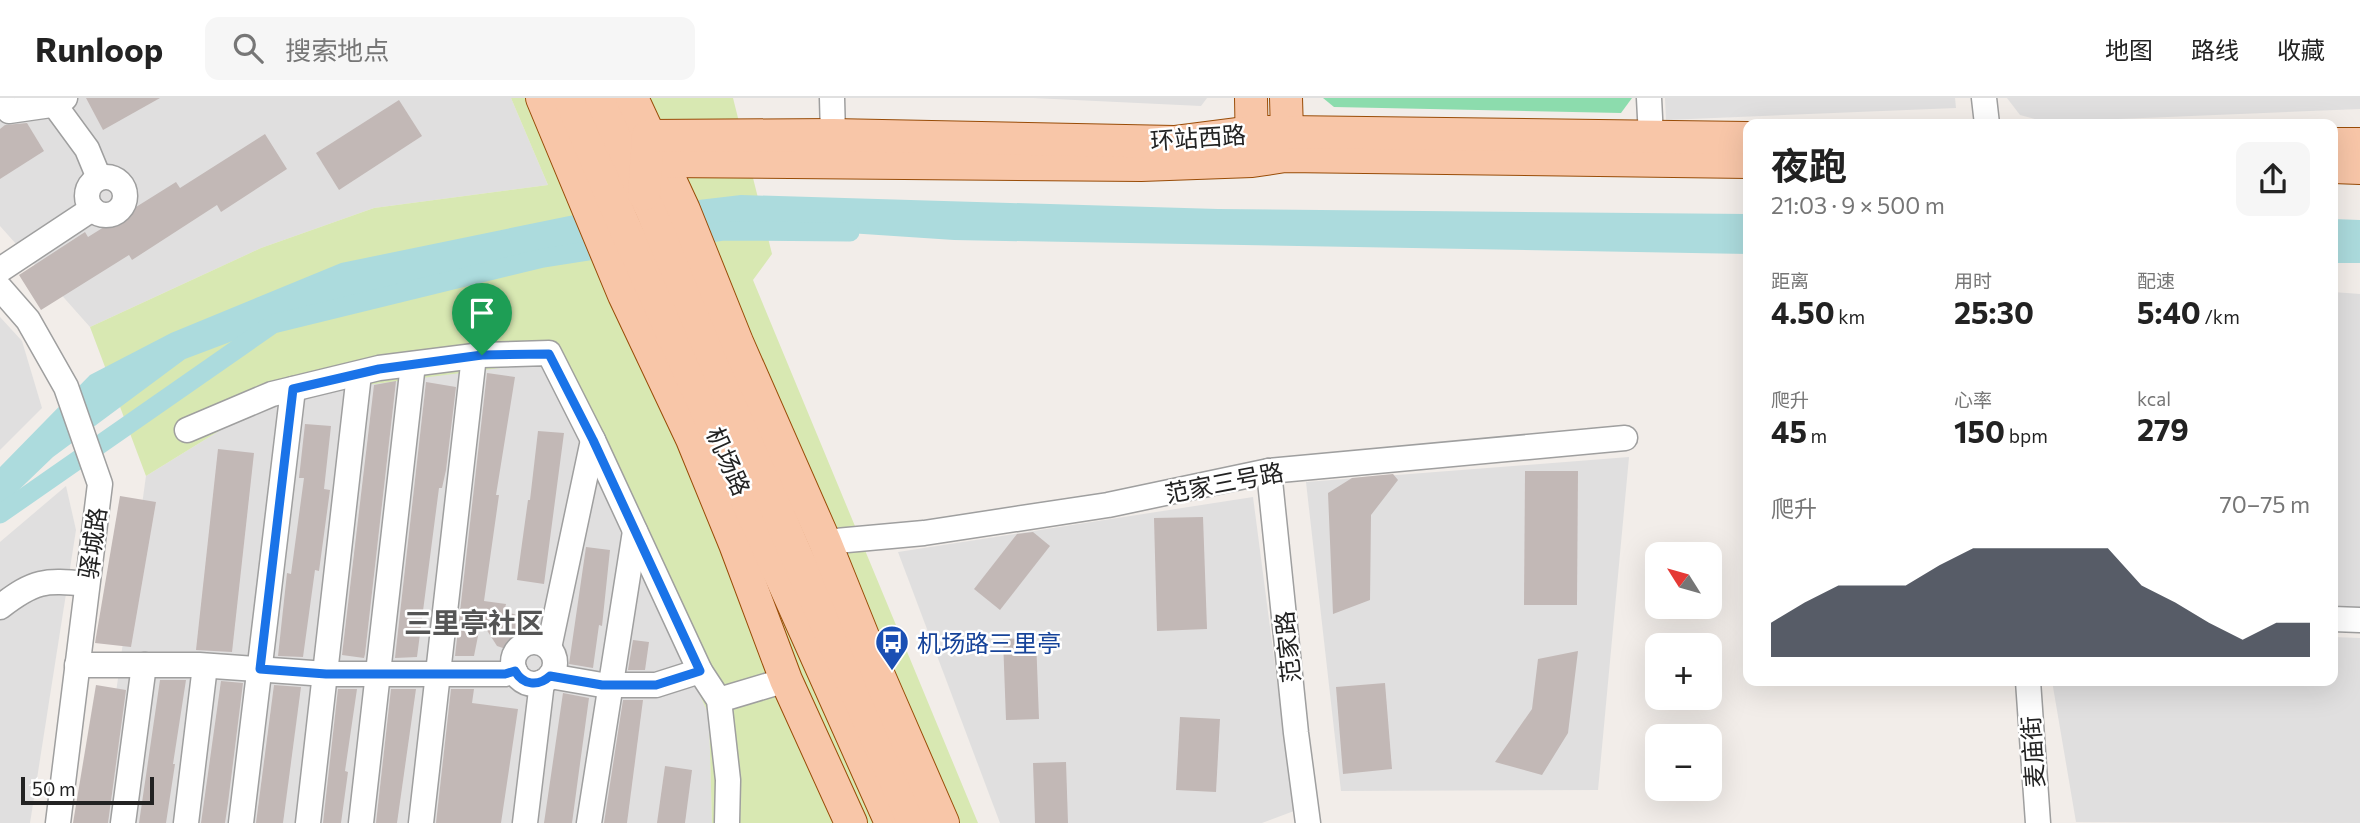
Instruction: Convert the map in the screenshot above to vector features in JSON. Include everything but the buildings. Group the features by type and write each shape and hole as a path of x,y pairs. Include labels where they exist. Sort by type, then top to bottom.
{"main road":[{"name":"机场路","path":"542,98 609,222 743,354 943,823"},
{"name":"机场路","path":"570,98 609,222"},
{"name":"机场路","path":"601,98 648,204 665,279 692,439 786,680 851,823"},
{"name":"机场路","path":"632,98 684,210 665,279 891,823"},
{"path":"1251,98 1252,147"},
{"path":"1286,98 1286,144"},
{"name":"环站西路","path":"655,148 834,135 1174,142 1252,147"},
{"name":"环站西路","path":"655,148 1141,165 1286,144 1651,137 1743,138"},
{"name":"环站西路","path":"1286,144 1743,162"},
{"path":"2338,144 2360,144"},
{"path":"648,204 655,148"},
{"path":"2338,167 2360,167"},
{"name":"机场路","path":"665,279 790,541 914,823"}],"street":[{"path":"832,98 834,135"},
{"path":"1649,98 1651,137"},
{"path":"1984,98 1986,119"},
{"path":"0,101 9,111 59,101 87,149 99,178 89,186 87,192 88,204 92,209 0,270"},
{"name":"驿城路","path":"0,288 28,320 66,387 100,484 58,823"},
{"path":"187,430 272,394 359,374 474,356 549,354 593,440 700,671 719,700 728,780 727,823"},
{"path":"421,823 474,356"},
{"path":"361,823 412,364"},
{"path":"308,823 359,374"},
{"path":"242,823 293,389"},
{"name":"范家三号路","path":"825,542 924,533 1108,505 1269,471 1625,438"},
{"path":"525,823 546,679 555,661 549,648 593,440"},
{"name":"范家路","path":"1269,471 1308,823"},
{"path":"589,823 635,531"},
{"path":"0,607 24,588 53,580 87,583"},
{"path":"2338,619 2360,620"},
{"path":"549,648 536,642 523,645 514,656 518,676 529,683 546,679 611,685 656,685 700,671"},
{"path":"77,665 205,666 326,674 505,674 515,671"},
{"path":"123,823 144,665"},
{"path":"186,823 205,666"},
{"path":"719,700 786,680"},
{"name":"麦庙街","path":"2028,686 2038,823"}],"shaded area":[{"path":"0,98 511,98 548,185 374,208 261,248 90,327 0,226"},
{"path":"1033,98 1207,98 1201,106"},
{"path":"1665,98 1955,98 1956,108 1666,120"},
{"path":"2007,98 2360,98 2360,109 2118,119 2035,119 2020,115"},
{"path":"2338,292 2360,294 2360,614 2338,614"},
{"path":"0,317 22,341 42,408 0,450"},
{"path":"547,362 709,715 712,823 98,823 146,476 253,410 360,383"},
{"path":"1629,457 1598,790 1341,791 1306,482"},
{"path":"66,486 76,530 30,823 0,823 0,542"},
{"path":"1253,497 1294,811 1262,823 1000,823 898,552"},
{"path":"2338,637 2360,638 2360,823 2076,822 2053,686 2338,686"}],"green space":[{"path":"511,98 733,98 772,254 753,280 978,823 712,823 709,715 547,362 343,388 253,410 146,476 90,327 261,248 374,208 548,185"},
{"path":"1323,98 1632,98 1621,113 1334,107"}],"water":[{"path":"741,195 1218,209 1743,214 1743,254 954,240 714,224 352,296 185,359 53,457 0,508 0,467 90,375 171,333 341,263 579,214"},
{"path":"2338,219 2360,220 2360,263 2338,263"}],"waterway":[{"path":"684,237 723,231 850,232"},
{"path":"0,514 273,324 543,258 613,247"}],"place":[{"name":"机场路三里亭","path":"892,672"}],"district":[{"name":"三里亭社区","path":"474,622"}],"route":[{"path":"549,354 593,440 700,671 656,685 602,685 550,676 536,684 529,683 523,681 515,671 505,674 326,674 260,669 293,389 379,369 482,355 549,354"}]}
